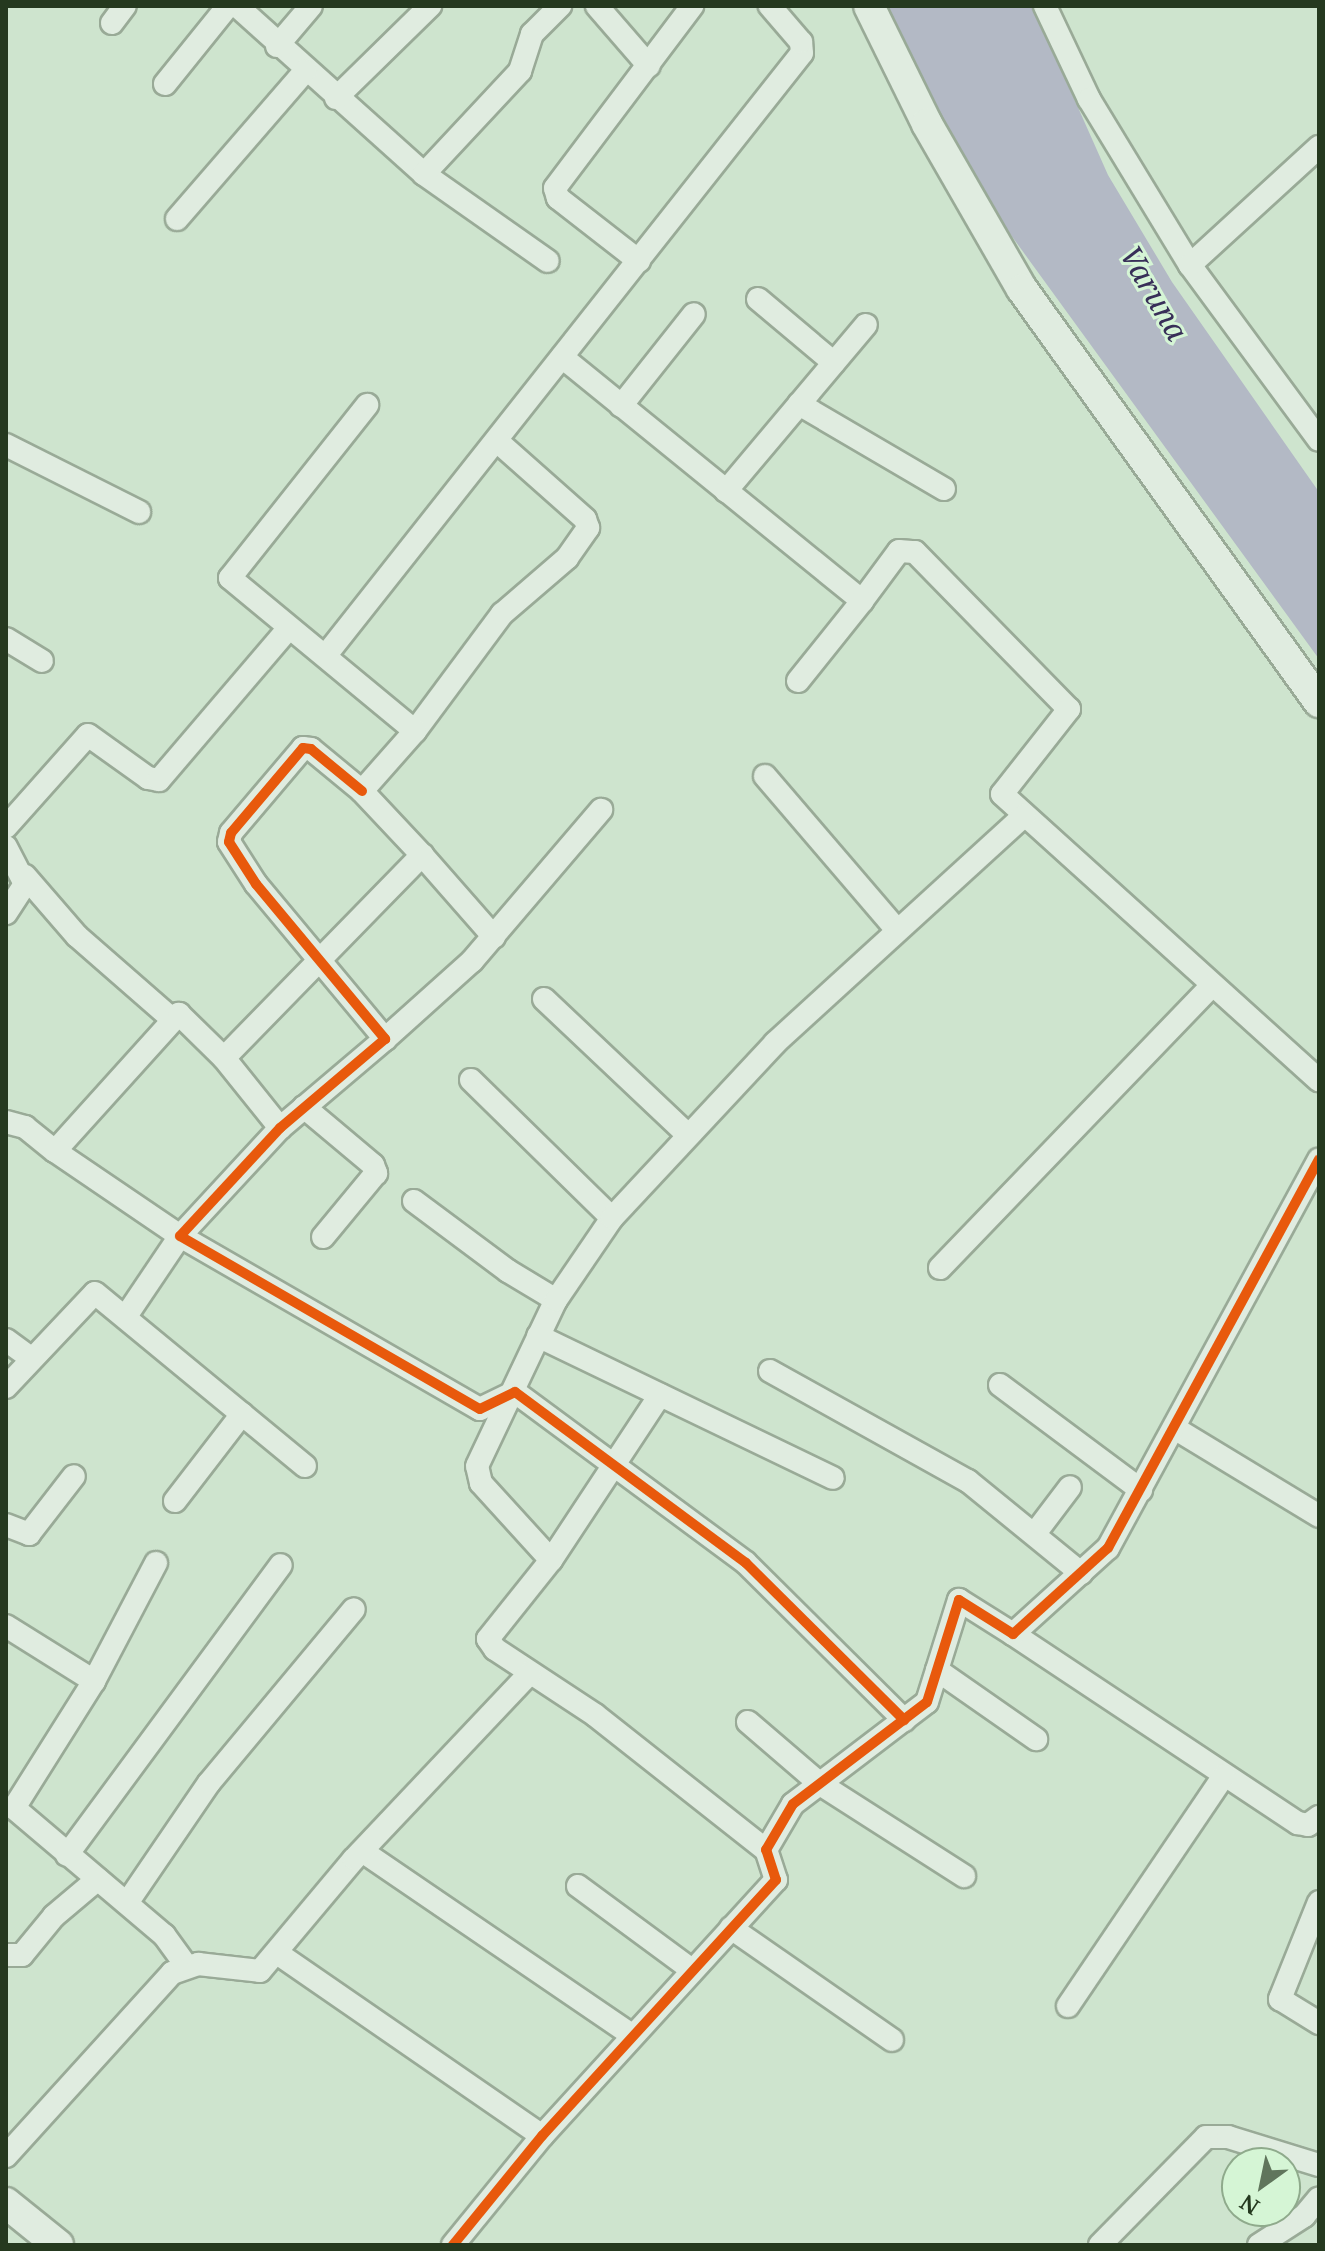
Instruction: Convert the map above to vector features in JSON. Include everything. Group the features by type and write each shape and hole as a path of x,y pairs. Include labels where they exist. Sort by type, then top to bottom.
{"street":[{"path":"165,84 228,6"},
{"path":"237,6 277,46 424,174 548,261"},
{"path":"277,46 311,6"},
{"path":"336,98 430,6"},
{"path":"424,174 520,71 532,34 560,6"},
{"path":"597,6 649,66"},
{"path":"639,261 554,194 692,6"},
{"path":"326,655 802,53 801,42 770,6"},
{"path":"869,6 927,124 1022,289 1319,702"},
{"path":"1045,6 1089,99 1190,265 1319,440"},
{"path":"177,219 305,71"},
{"path":"1190,265 1319,147"},
{"path":"758,299 834,363"},
{"path":"621,406 694,314"},
{"path":"726,491 866,325"},
{"path":"562,357 862,601"},
{"path":"799,404 944,489"},
{"path":"367,405 234,567 230,578 415,731"},
{"path":"362,791 415,731 502,614 567,558 588,528 585,519 497,441"},
{"path":"6,445 139,512"},
{"path":"798,681 907,548 1069,709 1002,794 1319,1080"},
{"path":"6,827 88,735 148,778 159,780 289,628"},
{"path":"6,639 42,661"},
{"path":"385,1039 231,851 231,833 303,748 311,749 362,791 494,937"},
{"path":"765,776 897,930"},
{"path":"126,1316 180,1236 280,1128 385,1039 494,937 601,810"},
{"path":"551,1560 477,1475 556,1300 612,1218 687,1134 775,1043 1024,816"},
{"path":"6,847 25,876 77,936 171,1018 187,1017 280,1128"},
{"path":"224,1058 422,855"},
{"path":"6,913 22,890 25,876"},
{"path":"940,1268 1212,985"},
{"path":"544,999 687,1134"},
{"path":"55,1151 171,1018"},
{"path":"471,1080 612,1218"},
{"path":"304,1107 373,1165 376,1173 323,1237"},
{"path":"6,1122 25,1127 180,1236 480,1409 515,1392"},
{"path":"1013,1634 1108,1548 1176,1429 1319,1160"},
{"path":"414,1201 508,1271 556,1300"},
{"path":"6,1387 92,1294 126,1316 305,1466"},
{"path":"538,1336 833,1478"},
{"path":"6,1340 32,1359"},
{"path":"770,1371 968,1481 1036,1532 1081,1573"},
{"path":"1000,1385 1141,1490"},
{"path":"515,1392 746,1563 904,1720"},
{"path":"453,2245 542,2136 776,1880 766,1850 595,1715 495,1649 489,1635 551,1560 660,1395"},
{"path":"175,1501 242,1414"},
{"path":"1176,1429 1319,1516"},
{"path":"6,1525 29,1534 74,1476"},
{"path":"1036,1532 1070,1487"},
{"path":"156,1563 94,1681 14,1808 164,1935 186,1965"},
{"path":"67,1855 281,1565"},
{"path":"766,1850 793,1804 927,1702 959,1600 1224,1776 1315,1825"},
{"path":"127,1903 243,1738 354,1609"},
{"path":"6,1626 94,1681"},
{"path":"937,1670 1036,1739"},
{"path":"6,2156 158,1985 186,1965 260,1971 362,1851 530,1673"},
{"path":"748,1722 820,1784 964,1876"},
{"path":"1068,2006 1224,1776"},
{"path":"362,1851 632,2035"},
{"path":"6,1955 22,1955 54,1916 98,1879"},
{"path":"578,1886 692,1970"},
{"path":"1319,1902 1280,1999 1319,2023"},
{"path":"731,1928 892,2040"},
{"path":"277,1953 542,2136"},
{"path":"1100,2245 1206,2137 1228,2137 1319,2165"},
{"path":"1259,2245 1304,2216 1319,2198"},
{"path":"9,2212 58,2245"}],"water":[{"name":"Varuna","path":"879,6 1033,6 1108,175 1172,282 1319,492 1319,659 960,165"}],"cycle path":[{"path":"362,791 311,749 303,748 231,833 229,842 256,884 385,1039 280,1128 180,1236 480,1409 515,1392 746,1563 904,1720"},
{"path":"453,2245 542,2136 776,1880 766,1850 793,1804 927,1702 959,1600 1013,1634 1108,1548 1319,1160"}]}
